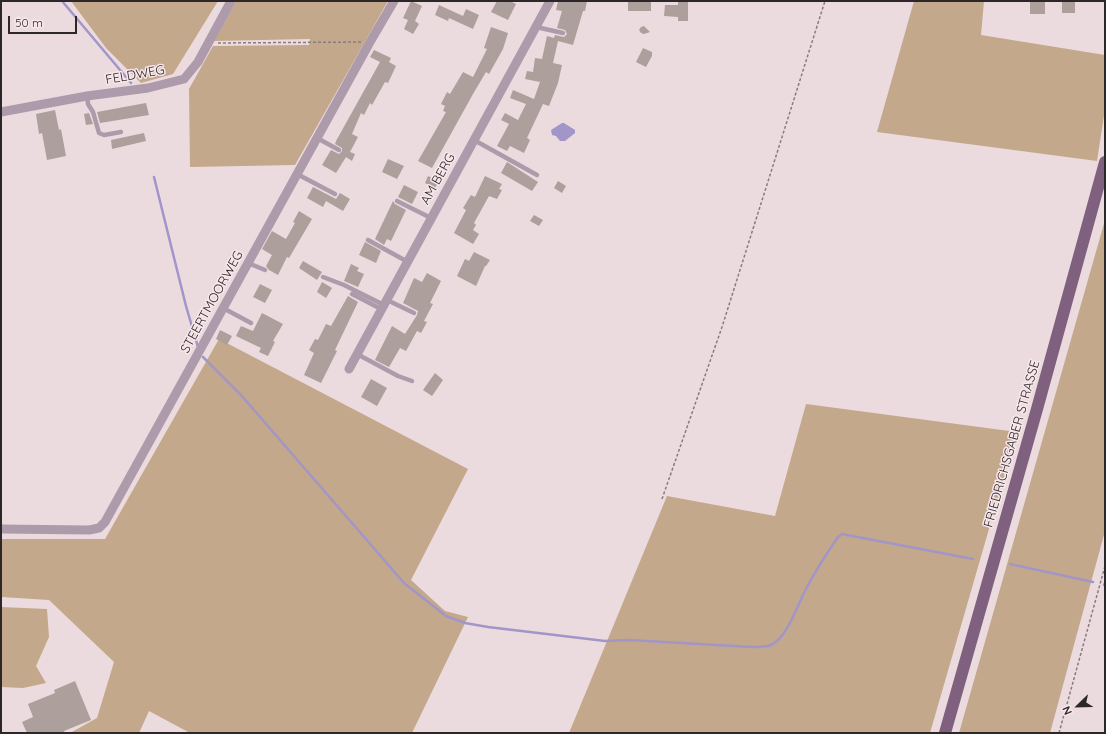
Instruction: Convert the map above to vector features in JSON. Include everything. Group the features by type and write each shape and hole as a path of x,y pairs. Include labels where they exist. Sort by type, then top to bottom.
{"main road":[{"name":"FRIEDRICHSGABER STRASSE","path":"945,733 1105,162"}],"street":[{"name":"FELDWEG","path":"1,112 87,96 148,88 184,79 198,62 231,1"},
{"name":"STEERTMOORWEG","path":"1,529 89,530 99,528 105,522 394,1"},
{"name":"AM BERG","path":"349,368 550,1"}],"lane":[{"path":"536,27 563,33"},
{"path":"87,96 88,104 93,112 99,132 104,135 121,132"},
{"path":"317,138 340,150"},
{"path":"474,140 537,175"},
{"path":"298,174 335,194"},
{"path":"397,201 431,218"},
{"path":"368,240 408,262"},
{"path":"248,263 265,270"},
{"path":"323,277 344,285 384,305"},
{"path":"352,294 414,313"},
{"path":"223,308 251,323"},
{"path":"357,354 398,376 412,381"}],"path":[{"path":"662,499 722,327 825,1"},
{"path":"208,43 370,42"},
{"path":"1059,733 1105,566"}],"shaded area":[{"path":"71,1 218,1 173,74 141,83 106,48"},
{"path":"236,1 388,1 295,165 190,167 189,89 213,46 309,45 310,39 214,41"},
{"path":"914,1 984,1 981,35 1105,55 1105,109 1097,161 877,132"},
{"path":"562,123 575,130 575,133 565,141 560,141 556,136 552,135 551,130"},
{"path":"1105,220 1105,531 1050,733 959,733"},
{"path":"219,339 468,469 411,580 445,611 468,617 412,733 190,733 149,711 139,733 70,733 97,718 114,662 49,600 1,597 1,539 105,539"},
{"path":"806,404 1017,432 930,733 569,733 667,496 775,516"},
{"path":"1,607 47,609 49,637 36,666 46,683 23,688 1,687"}],"building":[{"path":"411,1 422,6 415,21 419,24 413,34 404,29 408,20 403,18"},
{"path":"497,1 510,1 516,4 508,20 491,12"},
{"path":"558,1 587,1 573,45 558,41 553,63 562,65 558,83 549,106 543,104 527,138 530,140 524,153 510,146 507,151 497,146 509,124 501,120 505,113 518,120 526,104 510,98 513,90 534,99 540,82 525,79 527,71 533,72 535,58 542,59 547,36 554,38 555,35 564,37 567,34 565,30 557,28 562,11 556,10"},
{"path":"628,1 651,1 651,11 628,11"},
{"path":"678,1 688,1 688,21 678,21 678,17 664,16 665,5 678,5"},
{"path":"1030,1 1045,1 1045,14 1030,14"},
{"path":"1062,1 1075,1 1075,13 1062,13"},
{"path":"439,5 463,16 466,9 479,15 473,29 449,18 448,21 435,15"},
{"path":"644,26 650,32 644,34 641,33 639,30"},
{"path":"491,27 508,33 503,49 489,74 486,72 432,168 418,161 446,112 443,111 445,106 441,104 447,92 450,94 463,72 473,77 487,49 484,48"},
{"path":"643,48 652,52 652,56 646,67 636,62"},
{"path":"374,50 391,58 389,62 396,66 388,83 385,82 372,105 370,103 364,115 361,113 352,134 358,137 350,152 355,154 352,161 346,157 336,173 322,165 331,150 339,154 342,151 342,148 335,144 336,141 380,62 370,57"},
{"path":"146,103 149,115 100,123 97,112"},
{"path":"55,110 59,130 61,129 66,156 47,160 42,133 39,134 36,114"},
{"path":"89,113 93,124 86,125 84,114"},
{"path":"144,133 146,141 112,149 111,140"},
{"path":"388,159 404,166 397,179 382,172"},
{"path":"507,162 538,182 532,191 501,173"},
{"path":"428,176 439,181 435,188 425,183"},
{"path":"485,176 502,184 499,189 502,190 497,199 489,196 474,223 476,225 473,230 479,234 473,244 454,233 466,210 463,208 471,195 475,197"},
{"path":"558,181 566,186 562,193 554,188"},
{"path":"404,185 418,192 412,204 398,197"},
{"path":"313,187 336,199 340,193 350,199 343,211 326,201 323,207 307,198"},
{"path":"393,201 395,204 406,210 391,241 387,239 384,245 375,239"},
{"path":"299,211 312,219 289,258 287,257 278,275 269,270 266,266 272,255 262,249 272,231 286,239 295,223 293,222"},
{"path":"534,215 543,220 539,226 530,221"},
{"path":"365,242 381,251 376,263 359,255"},
{"path":"474,252 490,260 485,266 476,286 457,276 465,259 469,261"},
{"path":"303,261 322,272 317,280 299,268"},
{"path":"351,264 359,268 357,271 364,274 358,287 344,281"},
{"path":"427,273 441,281 430,303 433,304 424,321 427,322 421,333 417,331 406,351 400,348 389,367 375,360 392,326 405,334 417,315 418,311 403,303 414,278 422,282"},
{"path":"322,282 332,288 326,298 317,292"},
{"path":"260,284 272,290 265,303 253,297"},
{"path":"348,296 358,302 335,350 337,351 321,383 304,375 314,353 309,350 315,339 318,340 326,324 331,326"},
{"path":"262,313 283,324 273,341 275,342 268,356 259,352 261,348 236,336 241,326 253,331"},
{"path":"220,330 232,336 227,345 216,339"},
{"path":"435,373 443,380 432,396 423,390"},
{"path":"371,379 387,388 377,406 361,397"},
{"path":"75,681 91,720 64,731 65,733 27,733 22,722 33,717 28,704 55,693 54,690"}],"waterway":[{"path":"62,1 131,83"},
{"path":"154,177 186,306 198,347"},
{"path":"203,357 241,395 404,583 446,616 465,623 605,641 629,640 764,647 771,645 783,635 814,574 838,537 842,534 973,559"},
{"path":"1010,564 1093,582"}]}
